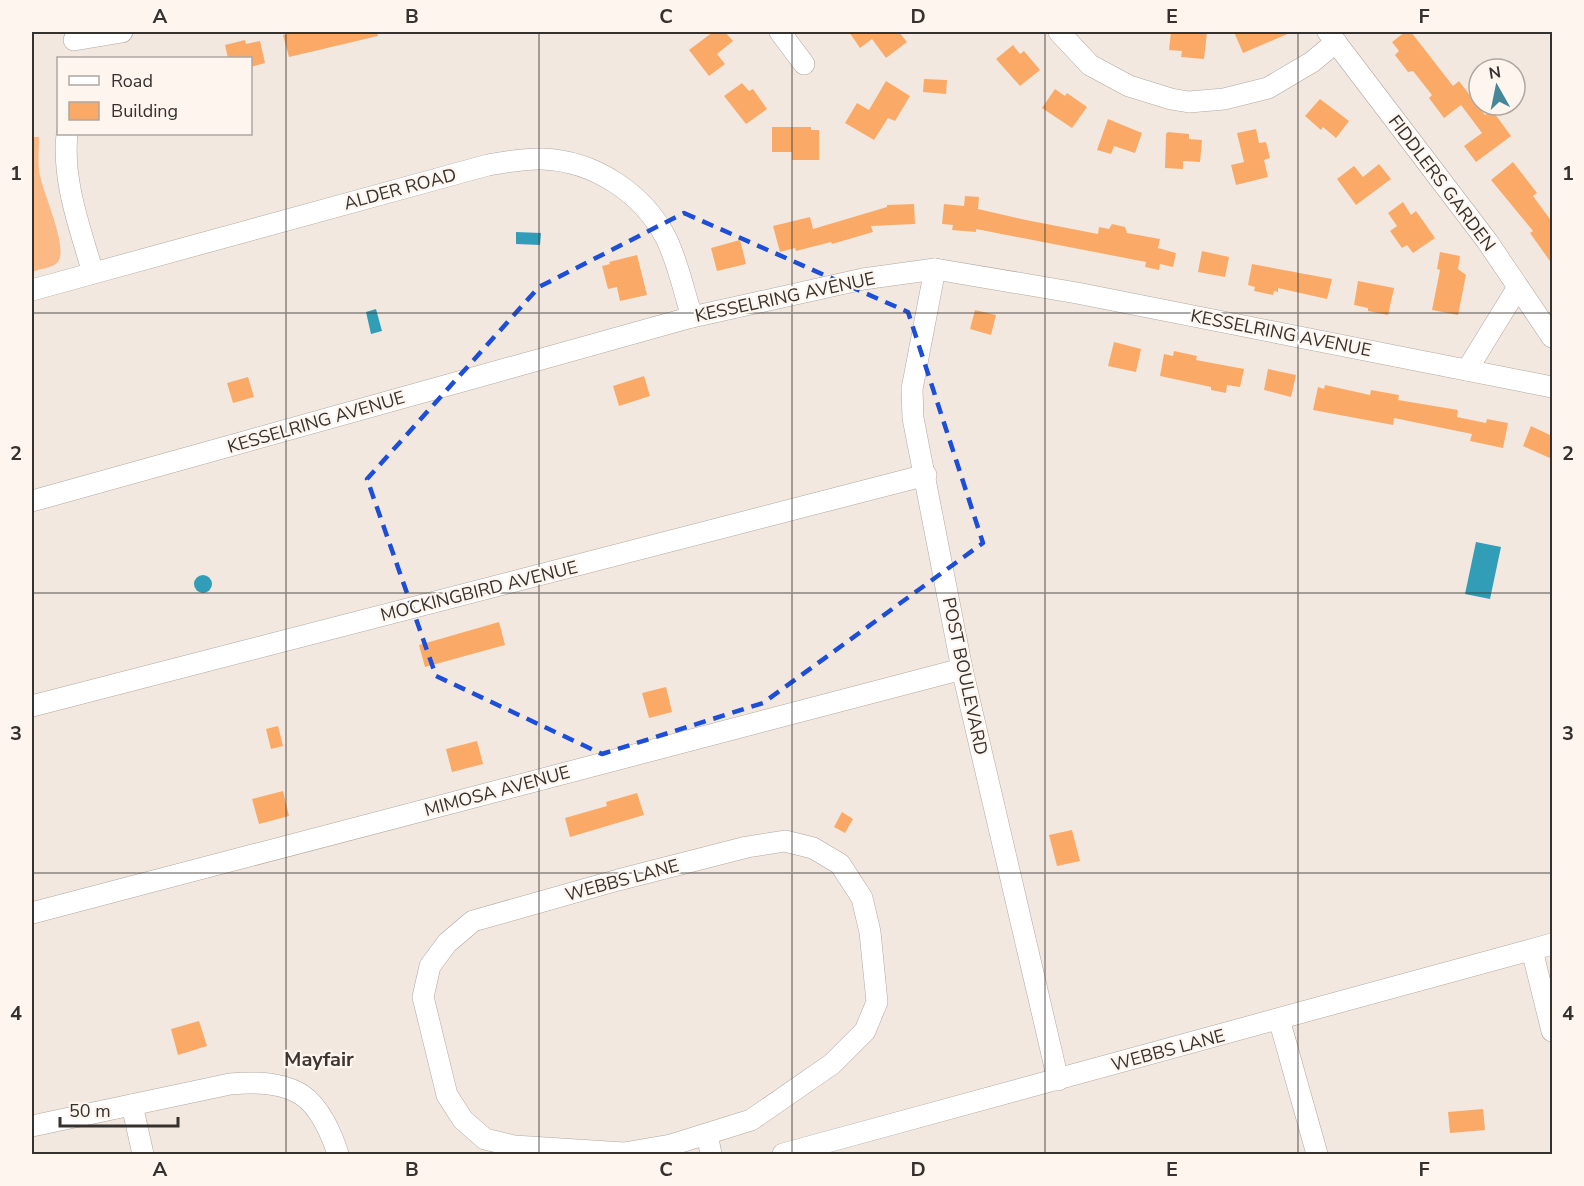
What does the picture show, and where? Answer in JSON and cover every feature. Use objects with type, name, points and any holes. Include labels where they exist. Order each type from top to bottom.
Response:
[{"type":"street","points":[[74,43],[122,32]]},
{"type":"street","points":[[780,32],[804,64]]},
{"type":"street","points":[[1059,32],[1090,65],[1130,86],[1171,99],[1189,102],[1224,99],[1268,88],[1312,62],[1332,37]]},
{"type":"street","name":"FIDDLERS GARDEN","points":[[1332,37],[1487,242],[1552,337]]},
{"type":"street","points":[[67,135],[66,166],[93,273]]},
{"type":"street","name":"ALDER ROAD","points":[[32,290],[488,165],[543,159],[585,167],[624,188],[639,202],[666,238],[692,317]]},
{"type":"street","name":"KESSELRING AVENUE","points":[[32,501],[692,317],[863,279],[935,268],[1077,293],[1552,387]]},
{"type":"street","name":"POST BOULEVARD","points":[[935,268],[912,389],[913,418],[926,475],[962,669],[1058,1080]]},
{"type":"street","points":[[1467,370],[1518,287]]},
{"type":"street","name":"MOCKINGBIRD AVENUE","points":[[32,706],[926,475]]},
{"type":"street","name":"MIMOSA AVENUE","points":[[32,913],[962,669]]},
{"type":"street","name":"WEBBS LANE","points":[[785,842],[813,848],[840,864],[862,898],[870,932],[877,1002],[865,1031],[832,1064],[751,1120],[709,1144],[673,1150],[624,1153],[579,1152],[514,1146],[485,1138],[463,1120],[447,1095],[423,997],[430,966],[447,943],[472,921],[618,880],[747,848],[785,842]]},
{"type":"street","name":"WEBBS LANE","points":[[783,1155],[1552,944]]},
{"type":"street","points":[[1532,950],[1552,1031]]},
{"type":"street","points":[[1280,1019],[1317,1155]]},
{"type":"street","points":[[32,1126],[230,1084],[255,1082],[274,1085],[302,1095],[316,1109],[334,1141],[338,1155]]},
{"type":"street","points":[[132,1105],[143,1155]]},
{"type":"highlighted area","points":[[684,213],[908,312],[983,543],[763,703],[602,754],[436,676],[367,479],[539,287]]},
{"type":"shaded area","points":[[32,137],[39,137],[39,170],[57,231],[60,254],[56,264],[32,272]]},
{"type":"water","points":[[516,232],[541,233],[540,245],[516,244]]},
{"type":"water","points":[[376,309],[382,331],[371,334],[366,312]]},
{"type":"water","points":[[1476,542],[1501,547],[1490,599],[1465,594]]},
{"type":"water","points":[[203,575],[209,578],[212,584],[209,590],[203,593],[197,590],[194,584],[197,578]]},
{"type":"building","points":[[297,32],[377,32],[378,36],[289,57],[283,35]]},
{"type":"building","points":[[713,32],[725,32],[733,41],[717,54],[725,64],[709,76],[689,50]]},
{"type":"building","points":[[849,32],[899,32],[907,42],[886,58],[872,39],[860,48]]},
{"type":"building","points":[[1171,32],[1207,32],[1204,59],[1181,57],[1182,51],[1169,50]]},
{"type":"building","points":[[1234,32],[1292,32],[1243,53]]},
{"type":"building","points":[[1405,32],[1411,32],[1453,86],[1459,81],[1467,91],[1467,113],[1461,105],[1444,118],[1429,98],[1432,95],[1413,71],[1408,72],[1395,55],[1399,51],[1392,42]]},
{"type":"building","points":[[245,40],[246,44],[260,41],[265,63],[252,66],[252,57],[228,57],[225,45]]},
{"type":"building","points":[[1013,45],[1020,54],[1024,51],[1040,70],[1020,86],[996,59]]},
{"type":"building","points":[[924,79],[947,80],[946,94],[923,92]]},
{"type":"building","points":[[886,81],[910,96],[895,121],[888,118],[874,140],[845,123],[857,103],[869,110]]},
{"type":"building","points":[[742,83],[749,91],[753,89],[767,109],[746,124],[724,96]]},
{"type":"building","points":[[1055,89],[1065,96],[1067,93],[1087,107],[1072,128],[1042,108]]},
{"type":"building","points":[[1320,99],[1349,121],[1336,138],[1323,127],[1321,130],[1305,116]]},
{"type":"building","points":[[1470,117],[1497,117],[1511,136],[1476,162],[1464,146],[1482,133]]},
{"type":"building","points":[[1108,119],[1142,133],[1135,153],[1114,146],[1111,154],[1097,150]]},
{"type":"building","points":[[772,127],[811,127],[811,130],[819,130],[819,160],[792,160],[792,152],[772,152]]},
{"type":"building","points":[[1256,129],[1259,143],[1266,142],[1270,158],[1264,160],[1268,177],[1236,185],[1231,165],[1244,162],[1237,133]]},
{"type":"building","points":[[1168,132],[1189,134],[1189,139],[1202,140],[1200,162],[1183,161],[1183,169],[1165,168],[1166,134]]},
{"type":"building","points":[[1513,162],[1537,193],[1533,196],[1552,222],[1552,264],[1530,233],[1533,231],[1491,180]]},
{"type":"building","points":[[1379,164],[1391,179],[1356,205],[1337,179],[1354,166],[1363,177]]},
{"type":"building","points":[[965,196],[979,197],[978,209],[1098,234],[1099,227],[1109,229],[1112,224],[1125,227],[1127,233],[1160,239],[1158,248],[1176,253],[1173,267],[1160,264],[1159,270],[1145,267],[1146,262],[976,229],[976,232],[952,230],[953,225],[942,224],[944,204],[964,206]]},
{"type":"building","points":[[1403,202],[1411,215],[1416,211],[1435,238],[1413,253],[1407,245],[1402,248],[1390,231],[1397,226],[1388,213]]},
{"type":"building","points":[[914,204],[915,224],[871,226],[873,232],[832,244],[831,242],[796,251],[795,248],[780,252],[773,226],[810,217],[813,229],[887,207],[887,205]]},
{"type":"building","points":[[740,240],[746,264],[717,271],[711,248]]},
{"type":"building","points":[[1202,251],[1229,257],[1225,277],[1198,272]]},
{"type":"building","points":[[1440,252],[1460,256],[1458,269],[1466,275],[1458,315],[1432,310],[1440,270],[1437,269]]},
{"type":"building","points":[[637,255],[647,295],[620,301],[617,287],[608,289],[602,266]]},
{"type":"building","points":[[1252,264],[1332,279],[1327,299],[1278,288],[1278,292],[1274,291],[1273,295],[1254,291],[1255,287],[1248,285]]},
{"type":"building","points":[[1358,281],[1394,288],[1388,315],[1368,311],[1368,308],[1354,305]]},
{"type":"building","points":[[975,310],[996,315],[991,335],[970,329]]},
{"type":"building","points":[[1114,342],[1141,349],[1136,372],[1108,366]]},
{"type":"building","points":[[1174,351],[1197,356],[1196,360],[1244,369],[1240,387],[1227,385],[1226,393],[1211,390],[1211,387],[1160,376],[1164,354],[1173,356]]},
{"type":"building","points":[[1268,369],[1296,375],[1291,397],[1264,390]]},
{"type":"building","points":[[644,376],[650,396],[619,406],[613,386]]},
{"type":"building","points":[[248,377],[254,397],[233,403],[227,383]]},
{"type":"building","points":[[1325,385],[1370,395],[1371,390],[1399,395],[1398,400],[1458,410],[1457,417],[1486,423],[1487,419],[1508,423],[1503,448],[1470,441],[1472,434],[1394,418],[1393,425],[1313,410],[1318,387],[1324,389]]},
{"type":"building","points":[[1531,426],[1552,436],[1552,459],[1523,446]]},
{"type":"building","points":[[499,622],[505,645],[425,667],[419,645]]},
{"type":"building","points":[[666,687],[672,712],[649,718],[642,693]]},
{"type":"building","points":[[278,726],[283,746],[271,749],[266,729]]},
{"type":"building","points":[[477,741],[483,764],[452,772],[446,749]]},
{"type":"building","points":[[283,791],[289,816],[259,824],[252,799]]},
{"type":"building","points":[[637,793],[644,815],[570,837],[565,818],[607,806],[606,802]]},
{"type":"building","points":[[842,812],[853,819],[845,833],[834,827]]},
{"type":"building","points":[[1072,830],[1080,861],[1057,866],[1049,835]]},
{"type":"building","points":[[199,1021],[207,1046],[178,1055],[171,1029]]},
{"type":"building","points":[[1483,1109],[1485,1130],[1450,1133],[1448,1112]]},
{"type":"district","name":"Mayfair","points":[[319,1059]]}]
